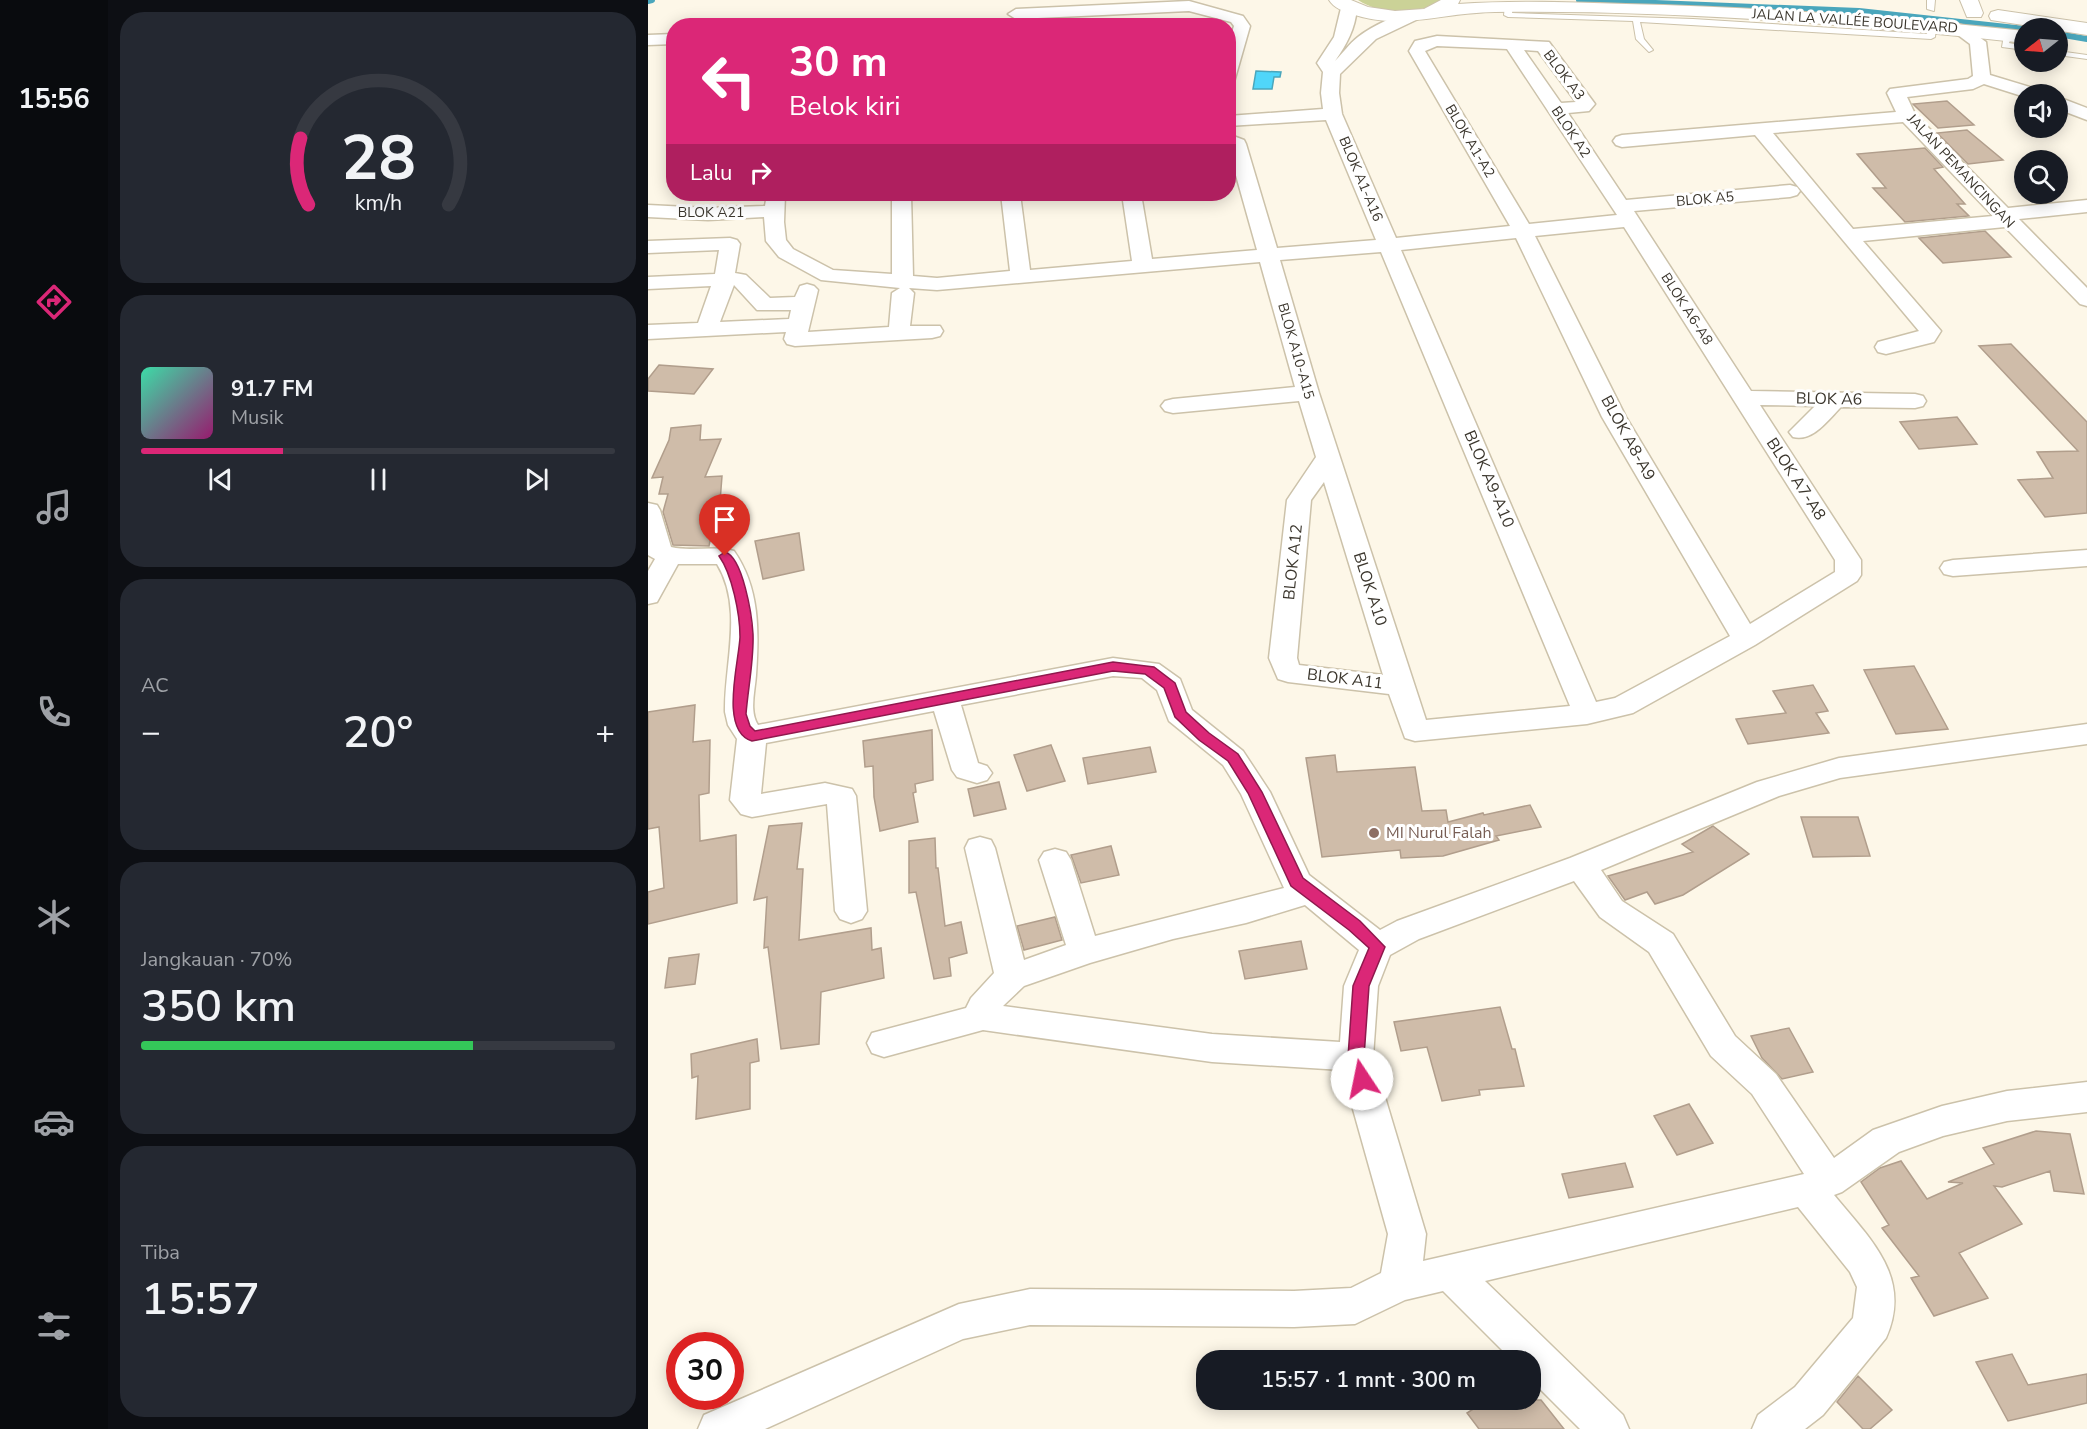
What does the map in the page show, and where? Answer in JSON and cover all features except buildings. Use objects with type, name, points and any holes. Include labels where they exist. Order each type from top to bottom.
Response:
[{"type":"street","points":[[1432,12],[1448,5],[1452,0]]},
{"type":"street","name":"JALAN LA VALLÉE BOULEVARD","points":[[1811,0],[1932,12]]},
{"type":"street","points":[[1340,2],[1347,28],[1348,44],[1366,38],[1412,15]]},
{"type":"street","name":"JALAN LA VALLÉE BOULEVARD","points":[[1340,2],[1378,15],[1412,15],[1509,6],[1698,5],[1965,11],[2087,29]]},
{"type":"street","points":[[1016,13],[1098,12],[1189,6],[1233,18]]},
{"type":"street","points":[[1146,18],[1149,8]]},
{"type":"street","points":[[1965,11],[1978,42],[1982,78],[2014,88]]},
{"type":"street","name":"JALAN LA VALLÉE BOULEVARD","points":[[1965,11],[2014,35]]},
{"type":"street","points":[[1236,19],[1242,26],[1236,48]]},
{"type":"street","points":[[648,40],[666,39]]},
{"type":"street","name":"BLOK A1-A2","points":[[1512,44],[1437,41],[1421,45],[1417,51],[1524,231]]},
{"type":"street","name":"BLOK A1-A16","points":[[1348,44],[1326,63],[1332,72],[1330,93],[1333,114],[1388,245]]},
{"type":"street","name":"BLOK A2","points":[[1512,44],[1625,213]]},
{"type":"street","name":"BLOK A3","points":[[1512,44],[1543,46],[1586,104],[1583,107],[1556,109]]},
{"type":"street","points":[[2068,44],[2087,47]]},
{"type":"street","name":"JALAN PEMANCINGAN","points":[[1982,78],[1972,84],[1896,93],[1907,116],[2004,218],[2087,300]]},
{"type":"street","points":[[2068,106],[2087,115]]},
{"type":"street","points":[[1236,120],[1333,114]]},
{"type":"street","points":[[1622,141],[1907,116]]},
{"type":"street","points":[[1760,129],[1930,331],[1926,337],[1886,347]]},
{"type":"street","name":"BLOK A10-A15","points":[[1236,151],[1270,255],[1327,453]]},
{"type":"street","name":"BLOK A5","points":[[775,202],[776,241],[786,253],[828,276],[903,287],[1524,231],[1625,213],[1790,191]]},
{"type":"street","points":[[899,332],[903,287],[901,201]]},
{"type":"street","points":[[1011,201],[1021,277]]},
{"type":"street","points":[[1132,201],[1143,266]]},
{"type":"street","name":"BLOK A21","points":[[648,211],[708,214],[775,202]]},
{"type":"street","points":[[1848,236],[2087,206]]},
{"type":"street","name":"BLOK A6-A8","points":[[1625,213],[1744,398]]},
{"type":"street","name":"BLOK A8-A9","points":[[1524,231],[1614,417],[1745,639]]},
{"type":"street","points":[[648,247],[730,244],[724,279],[707,329]]},
{"type":"street","name":"BLOK A9-A10","points":[[1388,245],[1587,714]]},
{"type":"street","points":[[648,283],[739,279],[765,305],[805,297],[795,339],[932,331]]},
{"type":"street","points":[[648,332],[797,325]]},
{"type":"street","points":[[1173,406],[1308,393]]},
{"type":"street","name":"BLOK A6","points":[[1744,398],[1915,400]]},
{"type":"street","name":"BLOK A7-A8","points":[[1744,398],[1848,560],[1848,575],[1745,639]]},
{"type":"street","points":[[1801,432],[1837,398]]},
{"type":"street","name":"BLOK A10","points":[[1327,453],[1415,731],[1587,714]]},
{"type":"street","name":"BLOK A12","points":[[1288,673],[1283,658],[1299,500],[1327,453]]},
{"type":"street","points":[[648,510],[659,552],[669,556],[688,558],[725,556],[731,562],[737,580],[746,634],[739,714],[743,728],[752,736]]},
{"type":"street","points":[[648,596],[669,556]]},
{"type":"street","points":[[1953,568],[2087,558]]},
{"type":"street","points":[[1587,714],[1623,706],[1745,639]]},
{"type":"street","points":[[752,736],[1113,666],[1149,670],[1170,686],[1179,714],[1233,758],[1255,792],[1297,882],[1377,947]]},
{"type":"street","name":"BLOK A11","points":[[1288,673],[1401,686]]},
{"type":"street","points":[[945,700],[963,763],[967,770],[977,773]]},
{"type":"street","points":[[1398,1284],[1407,1234],[1356,1057],[1361,986],[1377,947],[1408,930],[1581,866],[1768,789],[1839,768],[2087,734]]},
{"type":"street","points":[[752,736],[745,800],[752,806],[825,794],[842,796],[851,911]]},
{"type":"street","points":[[980,848],[1012,977]]},
{"type":"street","points":[[1055,860],[1084,952]]},
{"type":"street","points":[[1581,866],[1611,909],[1661,943],[1700,1003],[1723,1046],[1764,1084],[1817,1185],[1865,1261],[1876,1287],[1872,1325],[1809,1401],[1773,1429]]},
{"type":"street","points":[[983,1017],[983,1007],[1012,977],[1084,952],[1173,927],[1246,911],[1309,892]]},
{"type":"street","points":[[884,1043],[983,1017],[1212,1048],[1356,1057]]},
{"type":"street","points":[[719,1429],[959,1322],[994,1313],[1030,1307],[1294,1309],[1355,1306],[1398,1284],[1817,1185],[1886,1142],[1942,1121],[2007,1106],[2087,1096]]},
{"type":"street","points":[[1450,1272],[1608,1429]]},
{"type":"lane","points":[[1509,6],[1508,15],[1825,28],[1931,37],[1932,12]]},
{"type":"lane","points":[[1636,19],[1640,39],[1649,50]]},
{"type":"lane","points":[[2014,38],[2005,45],[2014,46]]},
{"type":"lane","points":[[2068,54],[2087,57]]},
{"type":"green space","points":[[1358,0],[1445,0],[1424,8],[1389,11]]},
{"type":"water","points":[[1256,71],[1281,72],[1280,77],[1274,77],[1272,89],[1253,89]]},
{"type":"waterway","points":[[648,1],[652,0]]},
{"type":"waterway","points":[[1579,0],[1859,11],[2014,28]]},
{"type":"waterway","points":[[2068,36],[2087,39]]},
{"type":"place","name":"MI Nurul Falah","points":[[1374,833]]},
{"type":"route","points":[[725,556],[731,562],[737,580],[746,634],[739,714],[743,728],[752,736],[1113,666],[1149,670],[1170,686],[1179,714],[1233,758],[1255,792],[1297,882],[1377,947],[1361,986],[1356,1057],[1362,1079]]}]
